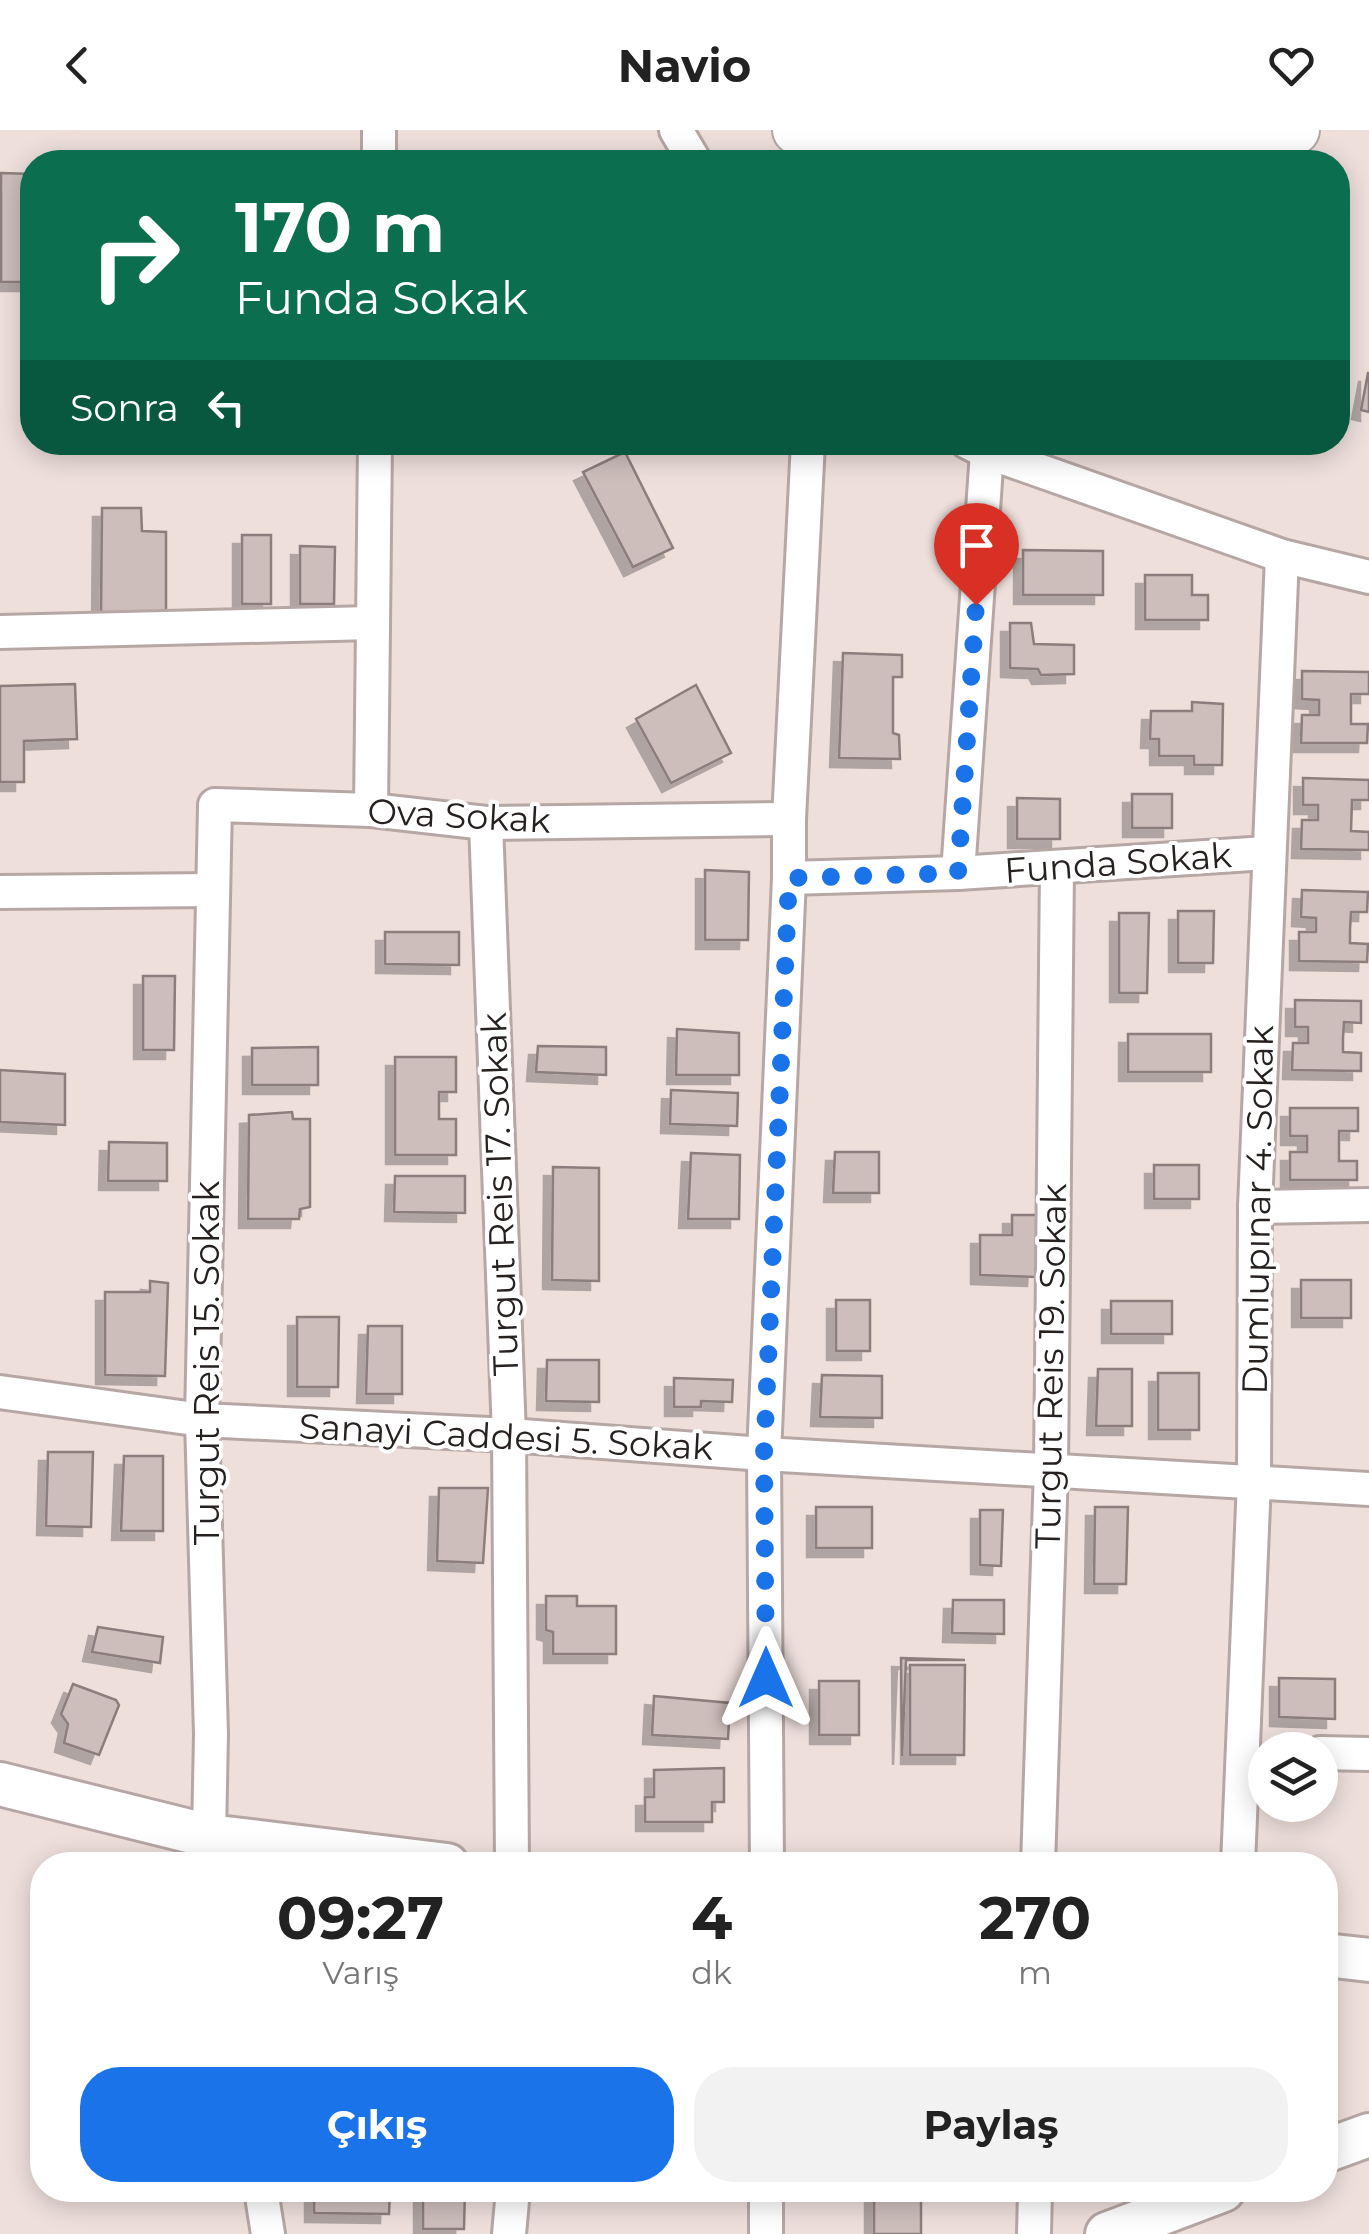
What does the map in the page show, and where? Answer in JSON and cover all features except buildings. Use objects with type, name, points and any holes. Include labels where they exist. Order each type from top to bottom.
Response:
[{"type":"main road","points":[[796,130],[1277,139],[1294,130]]},
{"type":"street","points":[[371,810],[375,455]]},
{"type":"street","points":[[768,1852],[764,1454],[789,878],[788,819],[807,455]]},
{"type":"street","points":[[958,873],[977,455]]},
{"type":"street","points":[[997,455],[1282,556],[1369,577]]},
{"type":"street","name":"Dumlupınar 4. Sokak","points":[[1253,1732],[1255,1207],[1282,556]]},
{"type":"street","points":[[0,632],[373,623]]},
{"type":"street","name":"Ova Sokak","points":[[214,890],[216,804],[371,810],[486,822],[788,819]]},
{"type":"street","name":"Turgut Reis 17. Sokak","points":[[486,822],[509,1435],[512,1852]]},
{"type":"street","name":"Funda Sokak","points":[[789,878],[1057,868],[1267,853]]},
{"type":"street","name":"Turgut Reis 19. Sokak","points":[[1038,1852],[1050,1470],[1057,868]]},
{"type":"street","points":[[0,892],[214,890]]},
{"type":"street","name":"Turgut Reis 15. Sokak","points":[[211,1851],[202,1420],[214,890]]},
{"type":"street","points":[[1255,1207],[1369,1205]]},
{"type":"street","name":"Sanayi Caddesi 5. Sokak","points":[[0,1392],[202,1420],[509,1435],[1369,1489]]},
{"type":"street","points":[[1338,1753],[1369,1754]]},
{"type":"street","points":[[0,1784],[211,1851]]},
{"type":"street","name":"Dumlupınar 4. Sokak","points":[[1240,1852],[1248,1788]]},
{"type":"street","points":[[1338,1956],[1369,1960]]},
{"type":"street","points":[[1338,2146],[1369,2134]]},
{"type":"street","points":[[264,2202],[268,2234]]},
{"type":"street","points":[[509,2234],[512,2202]]},
{"type":"street","points":[[766,2202],[766,2234]]},
{"type":"street","points":[[1034,2234],[1035,2202]]},
{"type":"street","points":[[1106,2234],[1191,2202]]},
{"type":"route","points":[[766,1678],[764,1454],[789,878],[958,873],[976,605]]}]
